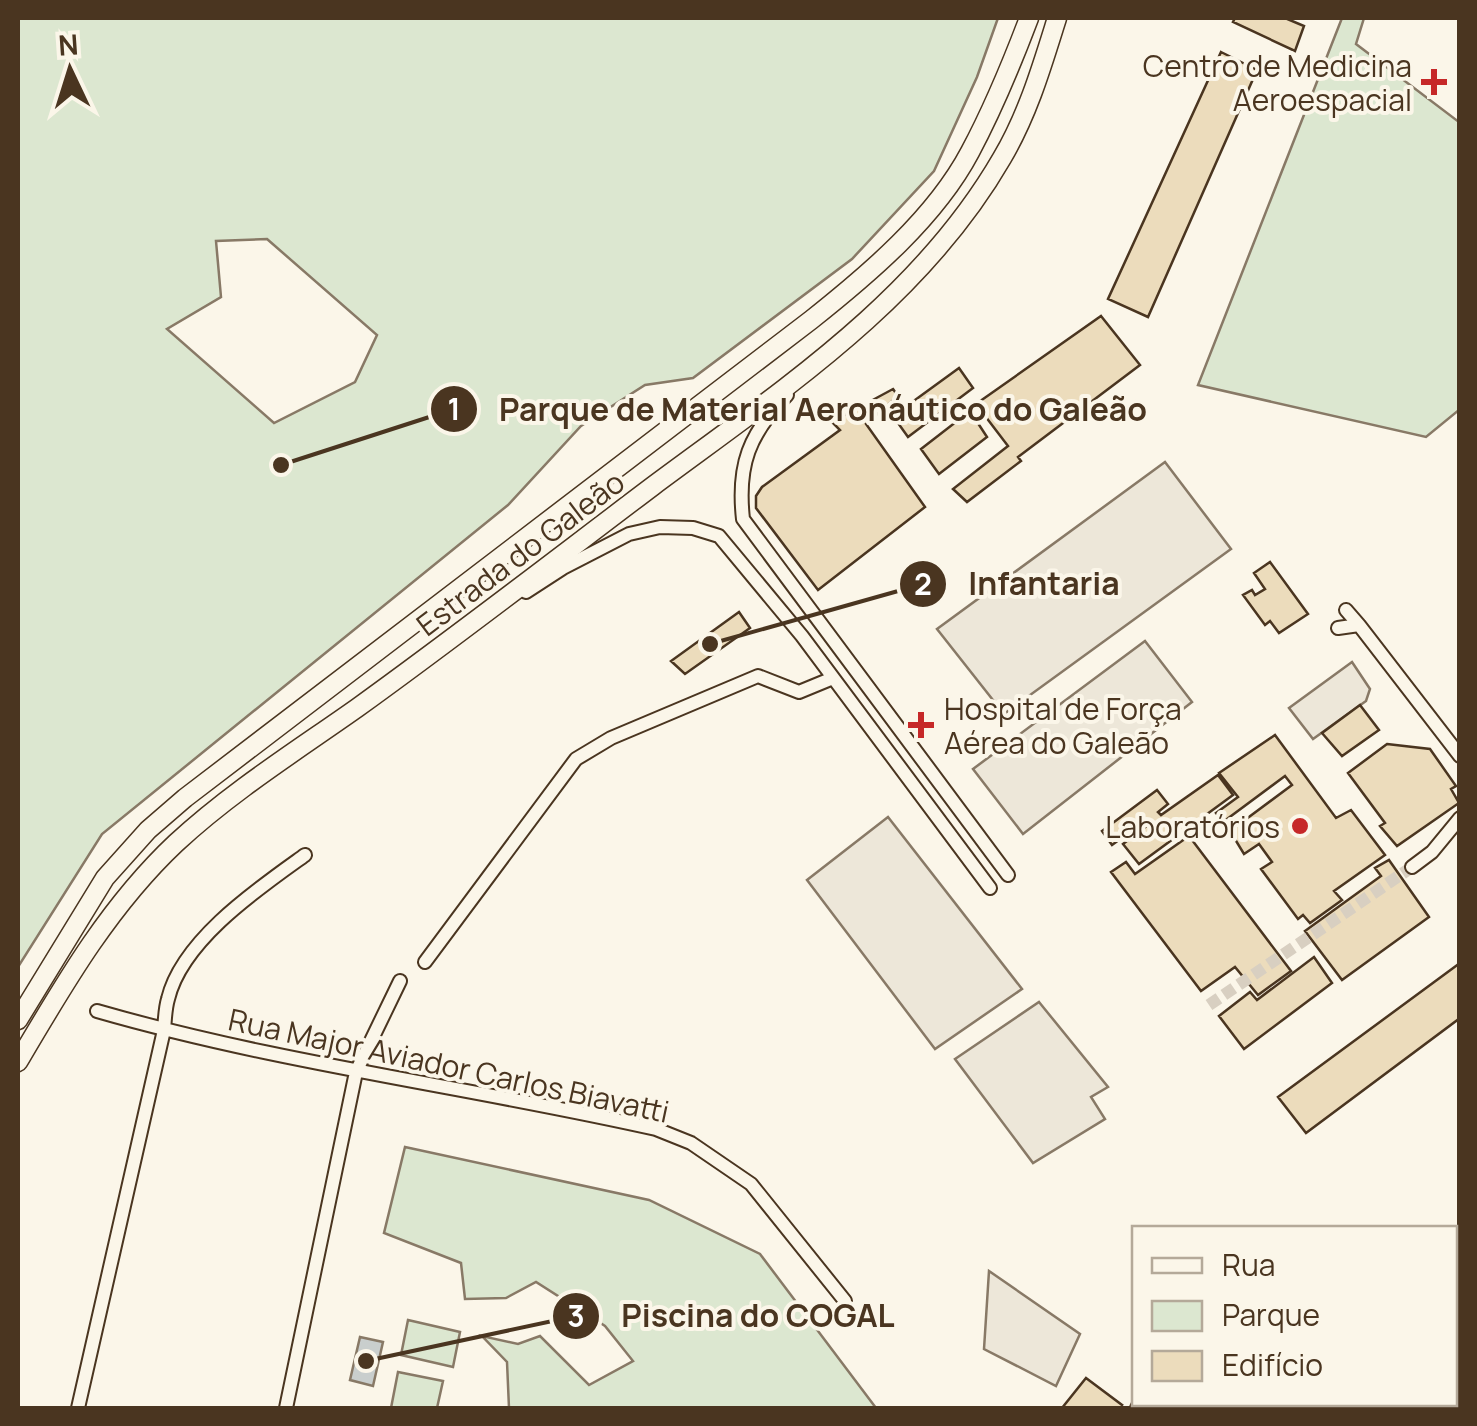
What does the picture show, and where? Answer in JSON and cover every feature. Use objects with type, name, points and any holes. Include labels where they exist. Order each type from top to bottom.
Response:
[{"type":"main road","name":"Estrada do Galeão","points":[[18,1020],[105,878],[148,830],[811,320],[882,258],[939,198],[969,155],[1029,18]]},
{"type":"main road","name":"Estrada do Galeão","points":[[18,1062],[90,942],[118,905],[175,844],[214,810],[432,654],[865,324],[932,256],[1003,157],[1026,109],[1056,18]]},
{"type":"street","points":[[823,358],[761,421],[755,433],[742,472],[743,520],[1008,875]]},
{"type":"street","points":[[432,654],[563,568],[629,534],[660,528],[693,528],[719,536],[833,678],[990,888]]},
{"type":"street","points":[[1346,610],[1460,756]]},
{"type":"street","points":[[1338,628],[1358,625]]},
{"type":"street","points":[[425,962],[576,760],[611,738],[758,676],[799,692],[833,678]]},
{"type":"street","points":[[1412,867],[1432,852],[1460,818]]},
{"type":"street","points":[[78,1408],[164,1030],[168,996],[186,959],[234,910],[305,854]]},
{"type":"street","points":[[286,1408],[356,1072],[400,981]]},
{"type":"street","name":"Rua Major Aviador Carlos Biavatti","points":[[97,1011],[164,1030],[356,1072],[656,1129],[690,1143],[750,1184],[845,1301]]},
{"type":"green space","points":[[18,18],[998,18],[977,77],[934,171],[852,259],[693,378],[645,385],[581,426],[508,505],[102,834],[18,967]],"holes":[[[267,239],[377,335],[355,382],[274,423],[167,329],[221,297],[216,241]]]},
{"type":"green space","points":[[1342,18],[1364,18],[1356,44],[1459,122],[1459,410],[1426,437],[1198,385]]},
{"type":"green space","points":[[405,1147],[649,1200],[760,1254],[876,1408],[509,1408],[507,1362],[482,1336],[518,1344],[540,1336],[589,1385],[633,1361],[605,1326],[536,1282],[506,1298],[465,1299],[461,1263],[384,1233]]},
{"type":"green space","points":[[408,1320],[460,1332],[453,1367],[401,1355]]},
{"type":"green space","points":[[398,1372],[443,1381],[437,1408],[391,1408]]},
{"type":"shaded area","points":[[1165,462],[1231,549],[1004,714],[937,629]]},
{"type":"shaded area","points":[[1145,641],[1192,702],[1023,834],[973,769]]},
{"type":"shaded area","points":[[1352,662],[1370,689],[1366,701],[1313,739],[1289,708]]},
{"type":"shaded area","points":[[888,817],[1022,989],[935,1049],[807,880]]},
{"type":"shaded area","points":[[1039,1002],[1108,1087],[1091,1097],[1105,1119],[1033,1163],[955,1059]]},
{"type":"shaded area","points":[[989,1271],[1080,1334],[1056,1386],[984,1349]]},
{"type":"shaded area","points":[[360,1337],[383,1342],[373,1386],[350,1380]]},
{"type":"building","points":[[1235,18],[1285,18],[1304,26],[1295,51],[1233,22]]},
{"type":"building","points":[[1221,52],[1257,70],[1148,317],[1108,299]]},
{"type":"building","points":[[1101,316],[1140,365],[1018,457],[1021,461],[967,502],[953,489],[1008,446],[976,404]]},
{"type":"building","points":[[959,368],[973,388],[908,437],[893,416]]},
{"type":"building","points":[[893,389],[898,396],[866,424],[925,507],[818,590],[756,508],[756,496],[762,487],[840,430],[832,422]]},
{"type":"building","points":[[970,411],[987,437],[939,474],[921,449]]},
{"type":"building","points":[[1270,562],[1308,614],[1279,633],[1270,621],[1265,625],[1243,595],[1252,590],[1255,595],[1265,589],[1254,573]]},
{"type":"building","points":[[739,612],[750,628],[685,674],[671,661]]},
{"type":"building","points":[[1360,705],[1379,730],[1342,756],[1322,733]]},
{"type":"building","name":"Laboratórios","points":[[1275,735],[1336,818],[1351,810],[1385,855],[1334,891],[1342,900],[1310,923],[1303,915],[1298,919],[1261,869],[1272,862],[1259,844],[1244,854],[1230,831],[1292,785],[1285,776],[1223,822],[1216,813],[1238,797],[1219,773]]},
{"type":"building","points":[[1387,744],[1430,749],[1456,786],[1451,789],[1459,803],[1397,846],[1348,773]]},
{"type":"building","points":[[1218,775],[1233,795],[1139,864],[1123,844],[1148,825],[1145,821],[1112,845],[1102,831],[1157,790],[1168,804],[1158,812],[1161,815]]},
{"type":"building","points":[[1189,836],[1291,971],[1258,995],[1235,967],[1201,991],[1111,872],[1126,862],[1135,874]]},
{"type":"building","points":[[1389,860],[1429,917],[1342,980],[1305,931],[1381,876],[1375,868]]},
{"type":"building","points":[[1314,957],[1332,983],[1244,1049],[1219,1016],[1250,992],[1257,1000]]},
{"type":"building","points":[[1460,963],[1460,1018],[1306,1133],[1278,1097]]},
{"type":"building","points":[[1086,1378],[1122,1405],[1062,1408]]},
{"type":"tunnel","points":[[1209,1005],[1412,867]]},
{"type":"place","name":"Centro de Medicina Aeroespacial","points":[[1434,82]]},
{"type":"place","name":"Parque de Material Aeronáutico do Galeão","points":[[281,465]]},
{"type":"place","name":"Infantaria","points":[[710,644]]},
{"type":"place","name":"Hospital de Força Aérea do Galeão","points":[[921,725]]},
{"type":"place","name":"Laboratórios","points":[[1300,826]]},
{"type":"place","name":"Piscina do COGAL","points":[[366,1361]]}]
